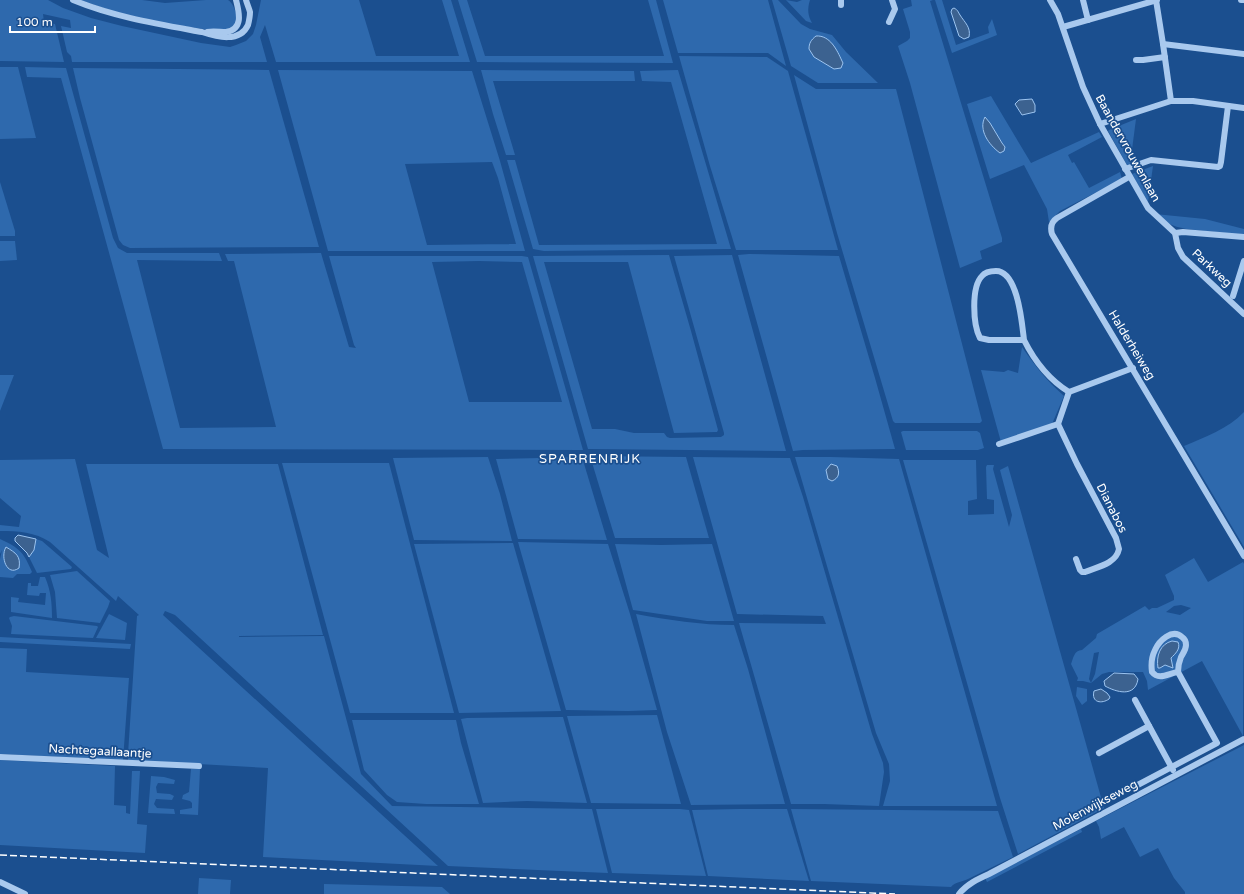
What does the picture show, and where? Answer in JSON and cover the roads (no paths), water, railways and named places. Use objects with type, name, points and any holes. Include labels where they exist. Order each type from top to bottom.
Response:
[{"type":"street","points":[[73,0],[91,8],[126,17],[228,37],[238,36],[246,30],[250,13],[246,0]]},
{"type":"street","points":[[202,32],[224,32],[230,31],[235,27],[239,21],[240,14],[236,0]]},
{"type":"street","points":[[889,22],[895,9],[892,0]]},
{"type":"street","name":"Baandervrouwenlaan","points":[[1050,0],[1058,14],[1084,87],[1100,124],[1148,208],[1175,233]]},
{"type":"street","points":[[1083,0],[1088,20]]},
{"type":"street","points":[[1063,27],[1156,0],[1171,101]]},
{"type":"street","points":[[1163,44],[1244,54]]},
{"type":"street","points":[[1136,60],[1165,57]]},
{"type":"street","points":[[1100,124],[1171,101],[1193,101],[1244,108]]},
{"type":"street","points":[[1125,169],[1151,160],[1220,166],[1228,106]]},
{"type":"street","name":"Halderheiweg","points":[[1129,177],[1052,221],[1051,230],[1244,556]]},
{"type":"street","points":[[1175,233],[1183,232],[1244,237]]},
{"type":"street","name":"Parkweg","points":[[1175,233],[1178,248],[1183,257],[1244,314]]},
{"type":"street","points":[[1233,296],[1244,262]]},
{"type":"street","points":[[1024,340],[989,340],[980,338],[977,333],[974,298],[977,283],[982,276],[990,271],[999,271],[1005,274],[1010,281],[1020,307],[1024,340],[1034,359],[1063,389],[1069,392],[1133,368]]},
{"type":"street","points":[[999,444],[1058,424],[1069,392]]},
{"type":"street","name":"Dianabos","points":[[1058,424],[1077,464],[1116,538],[1119,549],[1116,558],[1085,572],[1080,570],[1076,559]]},
{"type":"street","points":[[1172,634],[1179,634],[1186,643],[1186,649],[1178,665],[1178,672],[1162,677],[1152,672],[1151,667],[1153,656],[1159,643],[1172,634]]},
{"type":"street","name":"Molenwijkseweg","points":[[1132,788],[1216,743],[1178,672]]},
{"type":"street","points":[[1135,700],[1175,776]]},
{"type":"street","points":[[1099,753],[1150,726]]},
{"type":"street","name":"Molenwijkseweg","points":[[959,894],[970,884],[1244,739]]},
{"type":"street","name":"Nachtegaallaantje","points":[[0,757],[199,766]]},
{"type":"street","points":[[0,882],[25,894]]},
{"type":"railway","points":[[0,855],[895,894]]},
{"type":"district","name":"SPARRENRIJK","points":[[590,458]]}]
